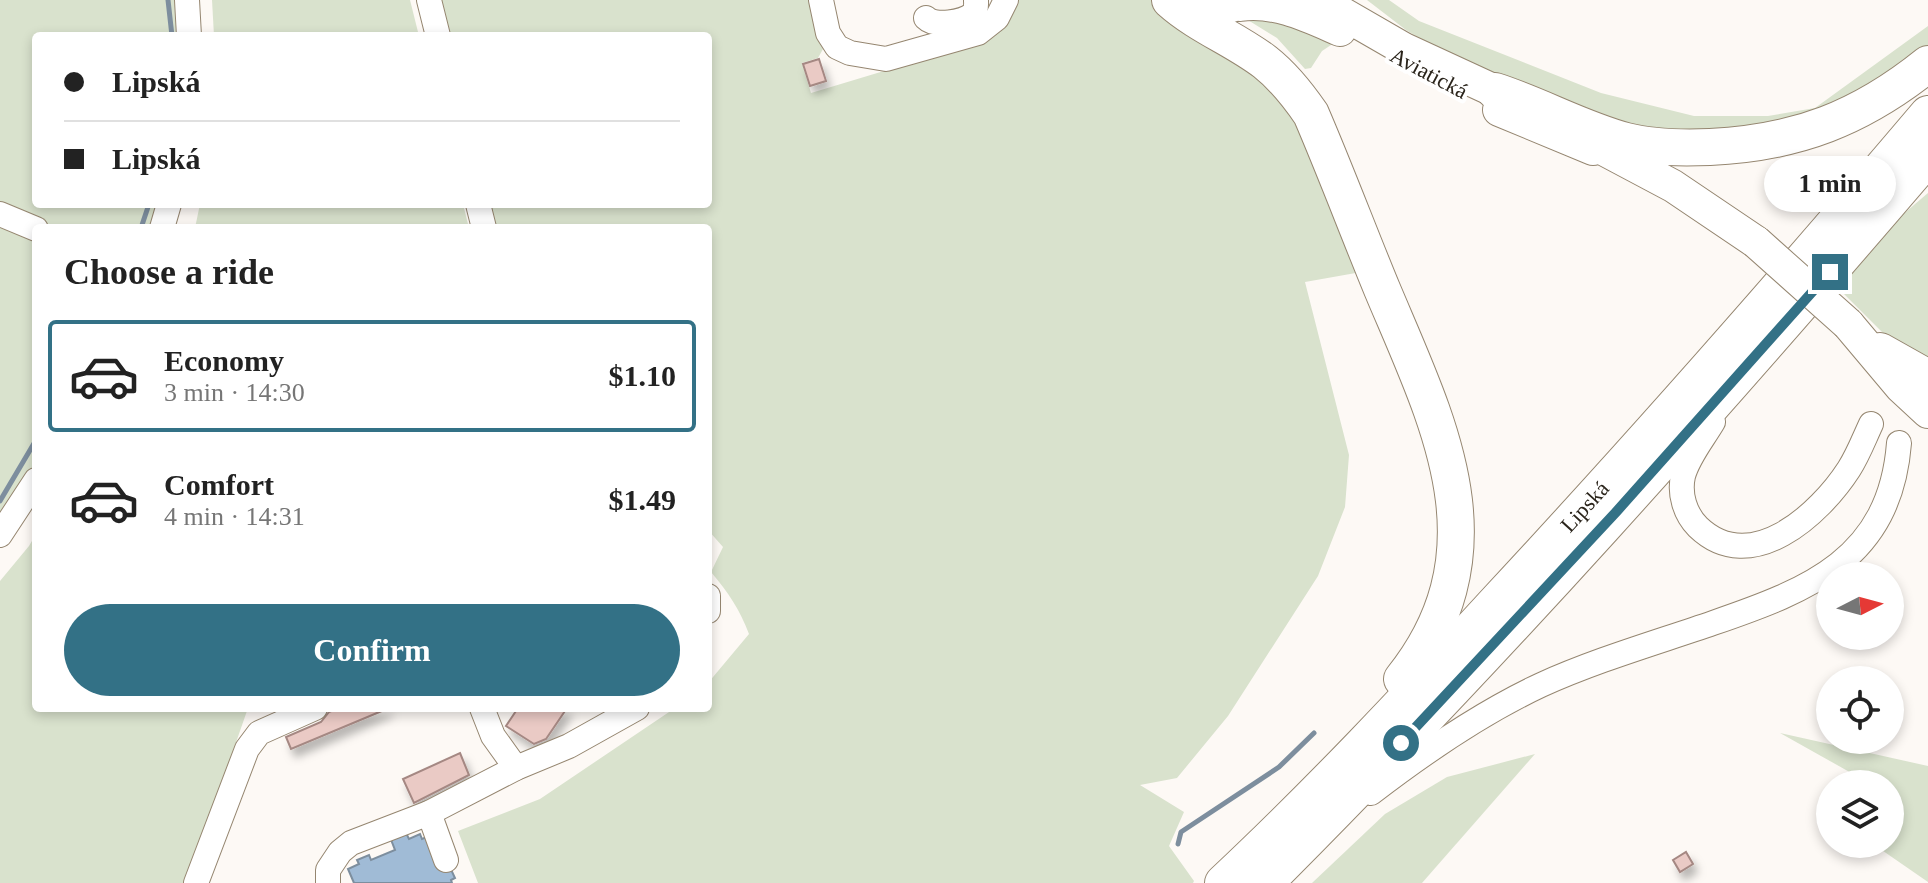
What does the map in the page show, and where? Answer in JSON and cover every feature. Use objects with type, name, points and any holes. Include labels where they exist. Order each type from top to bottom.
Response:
[{"type":"highway","points":[[1192,1],[1200,23],[1264,62],[1299,97],[1319,134],[1445,446],[1454,495],[1452,568],[1439,613],[1421,653],[1395,689],[1301,790],[1289,840]]},
{"type":"highway","points":[[1495,91],[1623,140],[1664,147],[1718,147],[1790,137],[1835,123],[1874,103],[1928,64]]},
{"type":"highway","name":"Lipská","points":[[1265,883],[1289,840],[1452,650],[1615,473],[1928,114]]},
{"type":"highway","name":"Lipská","points":[[1223,883],[1289,840],[1505,633],[1747,366],[1928,157]]},
{"type":"highway","points":[[1830,272],[1928,186]]},
{"type":"highway","points":[[1880,351],[1928,378]]},
{"type":"main road","points":[[1319,0],[1404,49],[1495,91],[1529,114],[1563,128],[1673,186],[1756,242],[1880,351],[1928,398]]},
{"type":"main road","name":"Aviatická","points":[[1354,0],[1435,61]]},
{"type":"main road","name":"Aviatická","points":[[1192,1],[1226,8],[1243,2],[1284,6],[1388,51],[1502,111],[1615,157]]},
{"type":"main road","points":[[1848,324],[1901,387],[1928,412]]},
{"type":"street","points":[[187,0],[189,32]]},
{"type":"street","points":[[429,0],[437,32]]},
{"type":"street","points":[[821,0],[831,41],[844,51],[886,59],[938,17],[971,15],[976,9],[976,0]]},
{"type":"street","points":[[938,17],[985,30],[997,18],[1006,0]]},
{"type":"street","points":[[0,214],[32,227]]},
{"type":"street","points":[[1747,366],[1684,473],[1682,492],[1689,517],[1715,539],[1740,546],[1758,545],[1797,526],[1840,482],[1871,424]]},
{"type":"street","points":[[1289,840],[1518,697],[1592,664],[1772,602],[1824,577],[1850,557],[1879,517],[1895,477],[1899,443]]},
{"type":"street","points":[[0,535],[32,486]]},
{"type":"street","points":[[196,883],[247,749],[259,733],[306,712]]},
{"type":"street","points":[[484,712],[493,736],[516,768]]},
{"type":"street","points":[[328,883],[328,870],[340,852],[351,843],[429,813],[516,768],[569,746],[630,712]]},
{"type":"street","points":[[429,813],[446,860]]},
{"type":"green space","points":[[0,0],[177,0],[179,32],[32,32],[32,208],[158,208],[152,224],[32,224],[32,467],[0,517]]},
{"type":"green space","points":[[212,0],[410,0],[418,32],[214,32]]},
{"type":"green space","points":[[439,0],[808,0],[823,49],[818,58],[802,63],[811,93],[980,42],[1014,0],[1159,0],[1280,87],[1367,271],[1305,282],[1349,455],[1345,507],[1318,576],[1228,716],[1177,778],[1140,785],[1184,812],[1169,846],[1193,883],[478,883],[458,831],[540,799],[669,712],[712,712],[712,678],[749,634],[733,602],[712,573],[723,547],[712,535],[712,224],[493,224],[489,208],[712,208],[712,32],[447,32]]},
{"type":"green space","points":[[1367,0],[1389,0],[1419,21],[1601,93],[1694,116],[1768,116],[1815,108],[1928,26],[1928,54],[1818,118],[1674,135],[1587,113],[1434,47]]},
{"type":"green space","points":[[1244,11],[1343,37],[1322,51],[1311,68],[1305,69],[1277,38],[1243,17]]},
{"type":"green space","points":[[1928,193],[1928,367],[1886,336],[1836,286],[1901,216]]},
{"type":"green space","points":[[199,208],[464,208],[468,224],[196,224]]},
{"type":"green space","points":[[32,541],[32,712],[247,712],[187,883],[0,883],[0,581]]},
{"type":"green space","points":[[1780,733],[1816,741],[1816,753]]},
{"type":"green space","points":[[1535,754],[1422,883],[1312,883],[1385,814],[1447,777]]},
{"type":"green space","points":[[1817,754],[1874,754],[1928,766],[1928,882],[1893,858],[1904,858],[1904,770],[1846,770]]},
{"type":"water","points":[[405,831],[409,839],[420,834],[422,839],[427,837],[448,863],[455,878],[451,880],[452,883],[354,883],[348,869],[359,864],[357,860],[369,855],[371,860],[395,850],[390,837]]},
{"type":"building","points":[[819,59],[826,81],[810,86],[803,64]]},
{"type":"building","points":[[329,712],[379,712],[291,749],[286,737],[321,722]]},
{"type":"building","points":[[515,712],[564,712],[546,739],[534,744],[506,726]]},
{"type":"building","points":[[460,753],[469,775],[414,803],[403,779]]},
{"type":"building","points":[[1686,852],[1693,864],[1680,872],[1673,860]]},
{"type":"waterway","points":[[168,0],[172,32]]},
{"type":"waterway","points":[[142,224],[148,208]]},
{"type":"waterway","points":[[0,501],[32,447]]},
{"type":"waterway","points":[[1178,844],[1181,832],[1279,767],[1314,733]]},
{"type":"route","points":[[1401,743],[1519,619],[1830,272]]}]
